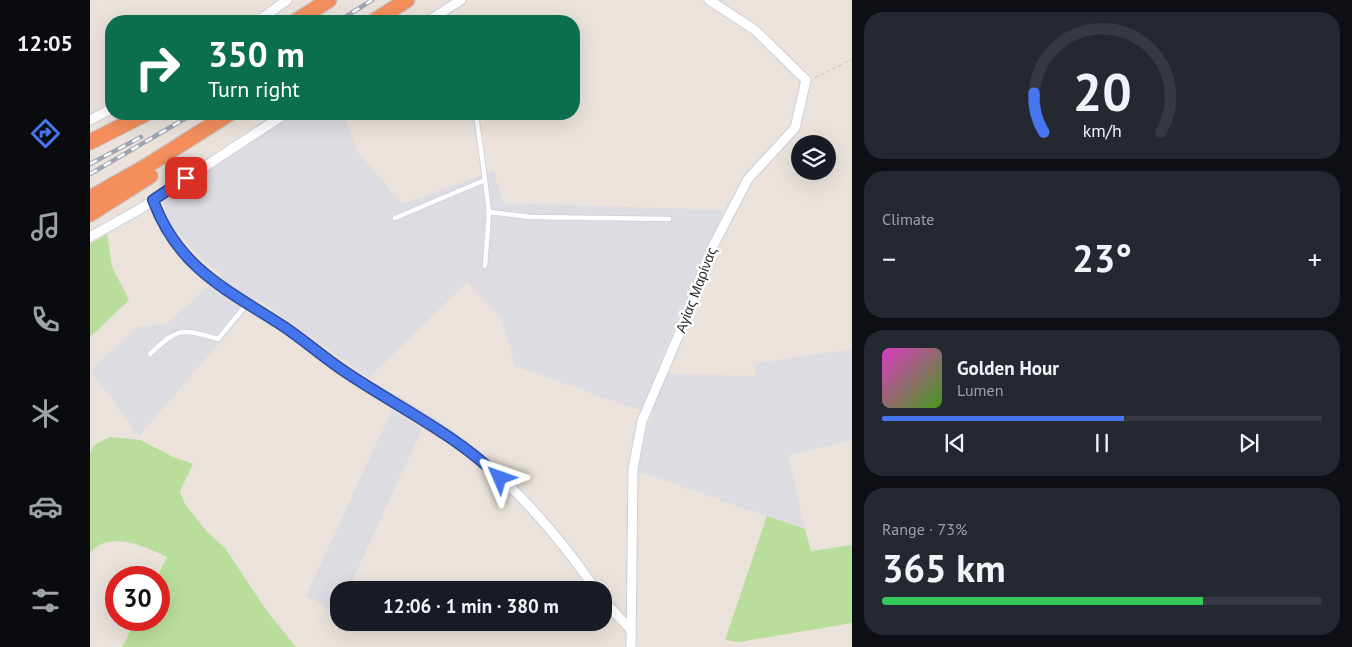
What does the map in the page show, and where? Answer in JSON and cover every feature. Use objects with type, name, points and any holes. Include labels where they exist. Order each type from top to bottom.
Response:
[{"type":"highway","points":[[305,15],[329,0]]},
{"type":"highway","points":[[383,15],[407,0]]},
{"type":"highway","points":[[90,142],[133,120]]},
{"type":"highway","points":[[90,198],[145,168],[219,120]]},
{"type":"highway","points":[[90,214],[192,148],[213,124]]},
{"type":"street","points":[[266,15],[287,0]]},
{"type":"street","points":[[438,15],[461,0]]},
{"type":"street","points":[[709,0],[756,30],[806,80]]},
{"type":"street","name":"Αγίας Μαρίνας","points":[[631,647],[634,525],[633,469],[642,421],[683,324],[712,248],[748,179],[795,128],[806,80]]},
{"type":"street","points":[[90,120],[105,112]]},
{"type":"street","points":[[90,237],[153,200],[276,120]]},
{"type":"street","points":[[153,200],[161,223],[175,246],[194,266],[247,304],[285,327],[346,372],[447,434],[482,461],[534,513],[589,581]]},
{"type":"street","points":[[612,610],[630,629]]},
{"type":"lane","points":[[477,120],[489,212],[485,266]]},
{"type":"lane","points":[[395,218],[485,180]]},
{"type":"lane","points":[[489,212],[530,216],[669,219]]},
{"type":"lane","points":[[150,354],[171,334],[182,332],[218,339],[247,304]]},
{"type":"path","points":[[806,80],[824,74],[852,59]]},
{"type":"shaded area","points":[[278,120],[345,120],[357,151],[402,204],[494,171],[503,203],[724,210],[658,367],[671,374],[755,376],[756,363],[852,349],[852,440],[788,455],[805,529],[636,471],[641,443],[653,415],[515,366],[502,319],[467,282],[369,378],[257,299],[139,436],[91,371],[137,327],[166,324],[222,275],[199,256],[177,232],[166,215],[162,197]]},
{"type":"shaded area","points":[[392,410],[422,429],[352,581],[330,581],[330,610],[306,596]]},
{"type":"green space","points":[[107,234],[112,267],[129,300],[90,337],[90,244]]},
{"type":"green space","points":[[110,437],[140,440],[173,457],[193,464],[180,491],[185,504],[207,532],[225,548],[266,610],[296,647],[122,647],[130,631],[170,631],[170,566],[162,566],[167,557],[127,542],[107,542],[98,546],[90,553],[90,454],[94,445]]},
{"type":"green space","points":[[767,516],[805,529],[811,551],[852,545],[852,623],[739,642],[725,640]]},
{"type":"railway","points":[[348,15],[372,0]]},
{"type":"railway","points":[[90,174],[183,120]]},
{"type":"railway","points":[[90,164],[141,137]]},
{"type":"route","points":[[186,178],[153,200],[161,223],[175,246],[194,266],[247,304],[285,327],[312,349],[346,372],[447,434],[500,478]]}]
